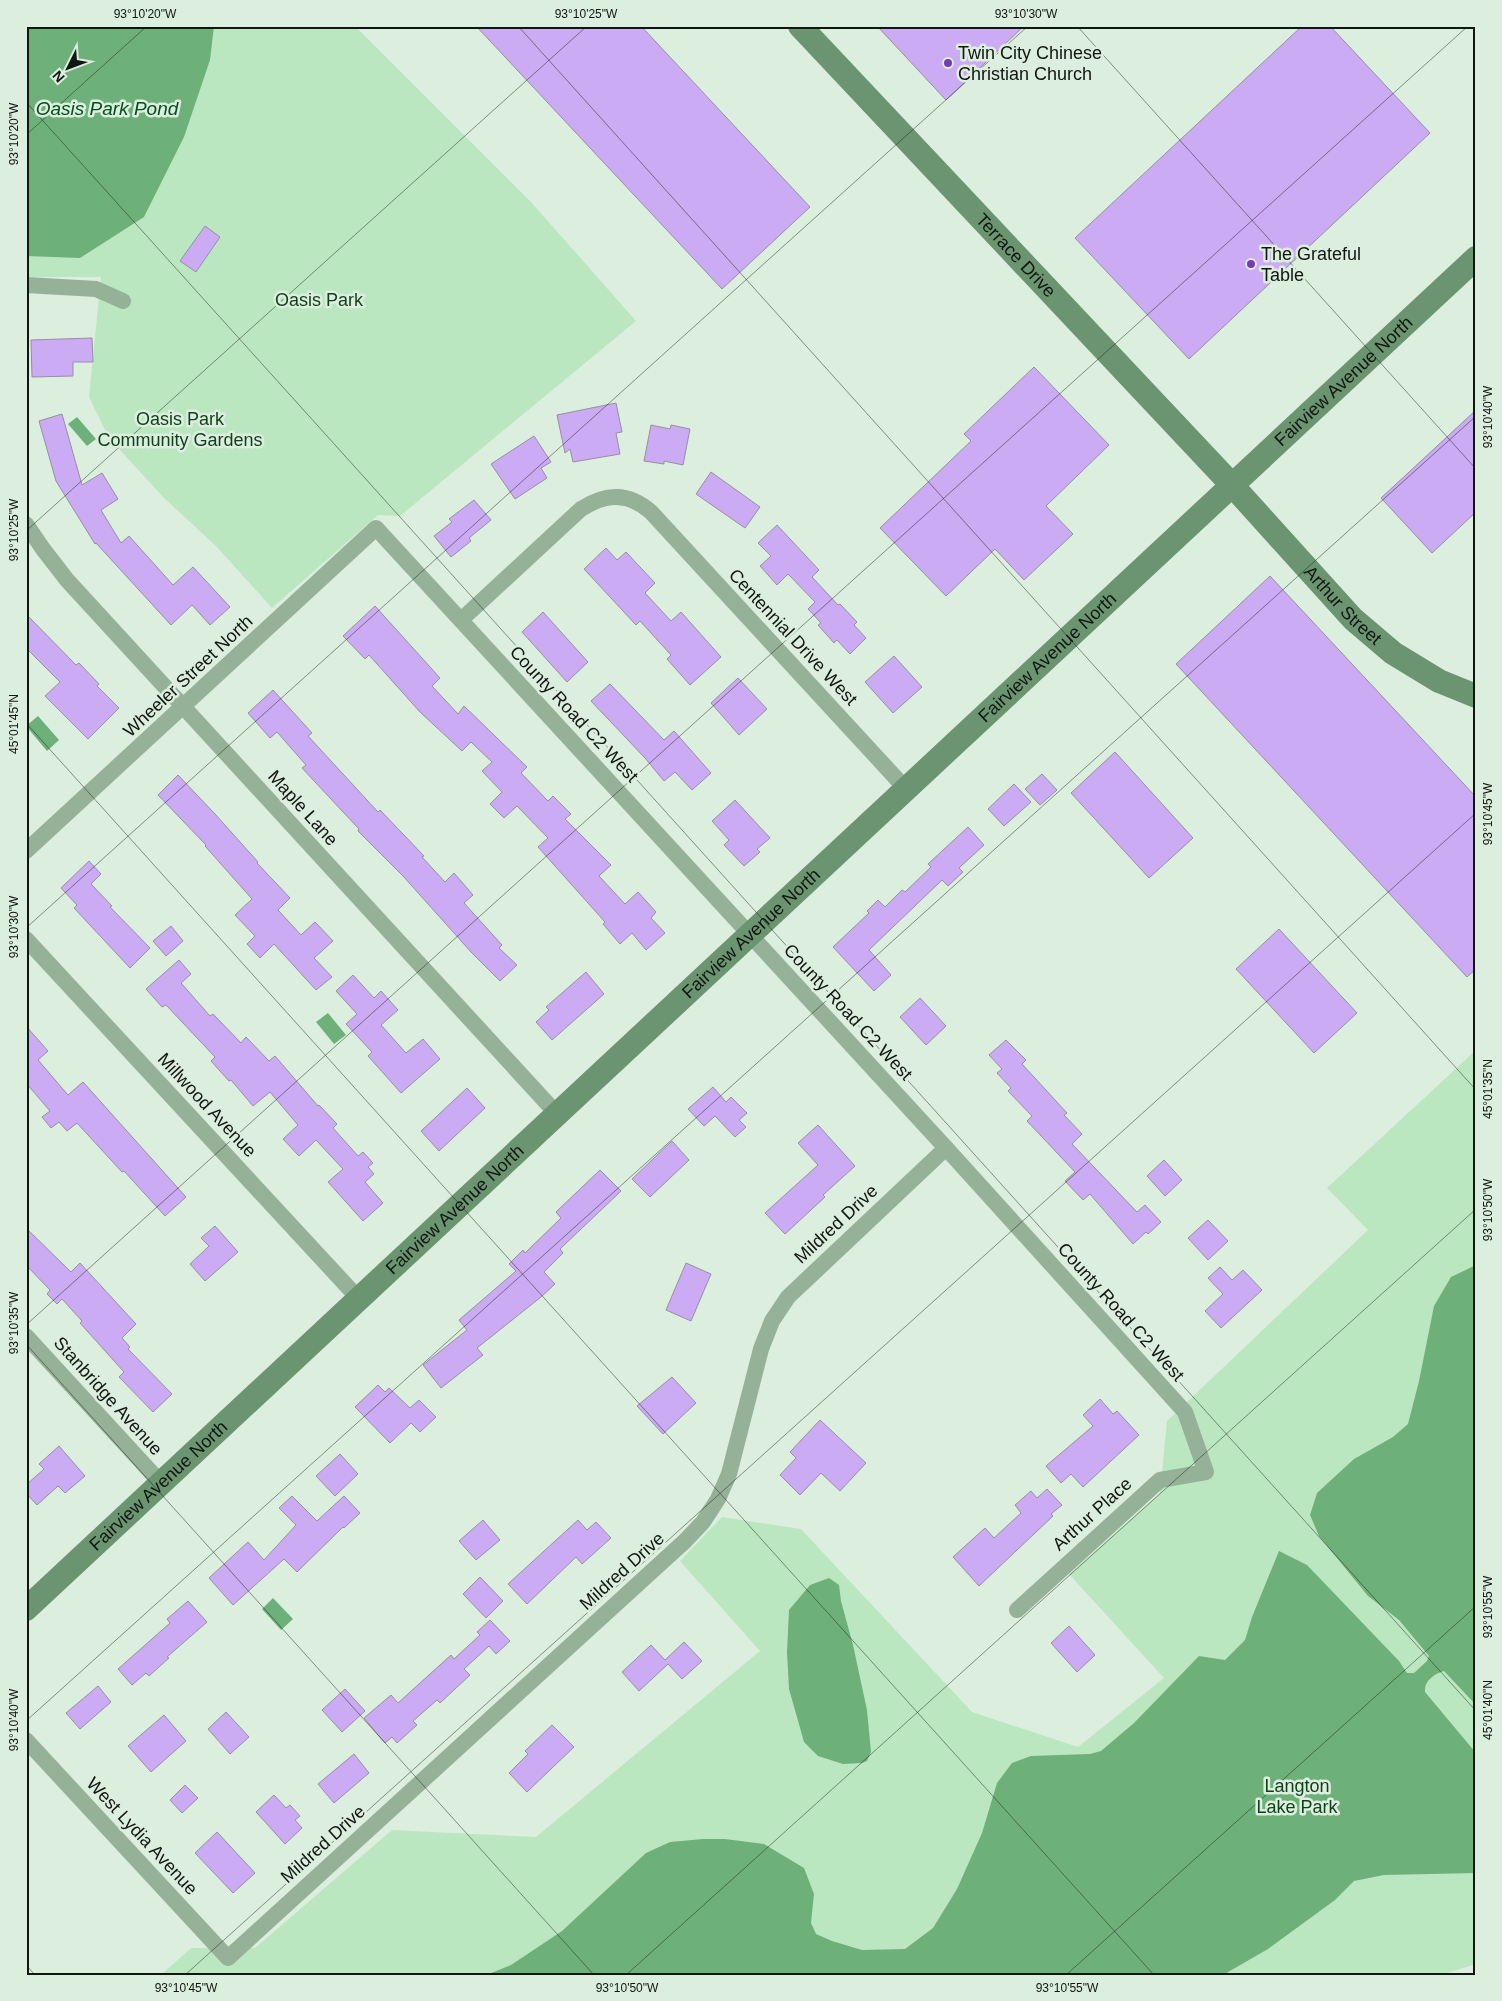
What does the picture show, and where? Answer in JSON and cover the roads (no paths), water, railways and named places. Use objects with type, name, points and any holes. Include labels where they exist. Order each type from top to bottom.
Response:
[{"type":"street","name":"Terrace Drive","points":[[800,26],[1232,484]]},
{"type":"street","name":"Fairview Avenue North","points":[[26,1609],[1476,258]]},
{"type":"street","points":[[26,285],[96,289],[123,301]]},
{"type":"street","name":"Arthur Street","points":[[1232,484],[1354,619],[1393,653],[1439,681],[1476,696]]},
{"type":"street","name":"Centennial Drive West","points":[[461,620],[593,501],[607,497],[633,500],[651,512],[906,789]]},
{"type":"street","name":"Maple Lane","points":[[26,524],[68,580],[557,1114]]},
{"type":"street","name":"County Road C2 West","points":[[376,528],[946,1148],[1185,1412],[1206,1472]]},
{"type":"street","name":"Wheeler Street North","points":[[26,851],[376,528]]},
{"type":"street","name":"Millwood Avenue","points":[[26,939],[359,1299]]},
{"type":"street","name":"Mildred Drive","points":[[228,1958],[678,1548],[703,1522],[718,1499],[729,1474],[754,1375],[772,1321],[788,1297],[946,1148]]},
{"type":"street","name":"Stanbridge Avenue","points":[[26,1336],[161,1483]]},
{"type":"street","name":"Arthur Place","points":[[1017,1610],[1160,1480],[1206,1472]]},
{"type":"street","name":"West Lydia Avenue","points":[[26,1740],[228,1958]]},
{"type":"water","name":"Oasis Park Pond","points":[[26,26],[214,26],[210,60],[184,137],[144,217],[80,258],[26,256]]},
{"type":"water","points":[[77,417],[96,439],[87,446],[68,424]]},
{"type":"water","points":[[38,716],[59,740],[47,751],[26,726]]},
{"type":"water","points":[[328,1013],[346,1035],[334,1044],[316,1022]]},
{"type":"water","points":[[1476,1265],[1476,1705],[1444,1671],[1430,1678],[1426,1684],[1425,1692],[1476,1753],[1476,1873],[1384,1875],[1354,1881],[1335,1900],[1268,1949],[1223,1975],[486,1975],[511,1965],[562,1931],[646,1853],[670,1842],[703,1839],[725,1839],[764,1844],[804,1868],[814,1894],[811,1923],[816,1934],[862,1950],[905,1949],[933,1928],[957,1889],[982,1833],[997,1783],[1012,1763],[1031,1756],[1090,1754],[1101,1751],[1134,1723],[1199,1656],[1225,1660],[1245,1640],[1252,1617],[1279,1551],[1307,1565],[1399,1661],[1407,1673],[1414,1673],[1427,1661],[1429,1656],[1399,1620],[1368,1596],[1319,1536],[1310,1515],[1317,1493],[1354,1459],[1393,1437],[1408,1424],[1434,1306],[1451,1277]]},
{"type":"water","points":[[829,1578],[839,1585],[841,1601],[867,1710],[871,1752],[867,1761],[862,1763],[843,1764],[818,1756],[804,1742],[789,1689],[787,1652],[789,1610],[810,1585]]},
{"type":"water","points":[[273,1598],[293,1619],[281,1630],[262,1609]]},
{"type":"place","name":"Twin City Chinese Christian Church","points":[[948,63]]},
{"type":"place","name":"The Grateful Table","points":[[1251,264]]},
{"type":"park label","name":"Oasis Park","points":[[319,300]]},
{"type":"park label","name":"Oasis Park Community Gardens","points":[[180,429]]},
{"type":"park label","name":"Langton Lake Park","points":[[1297,1796]]}]
